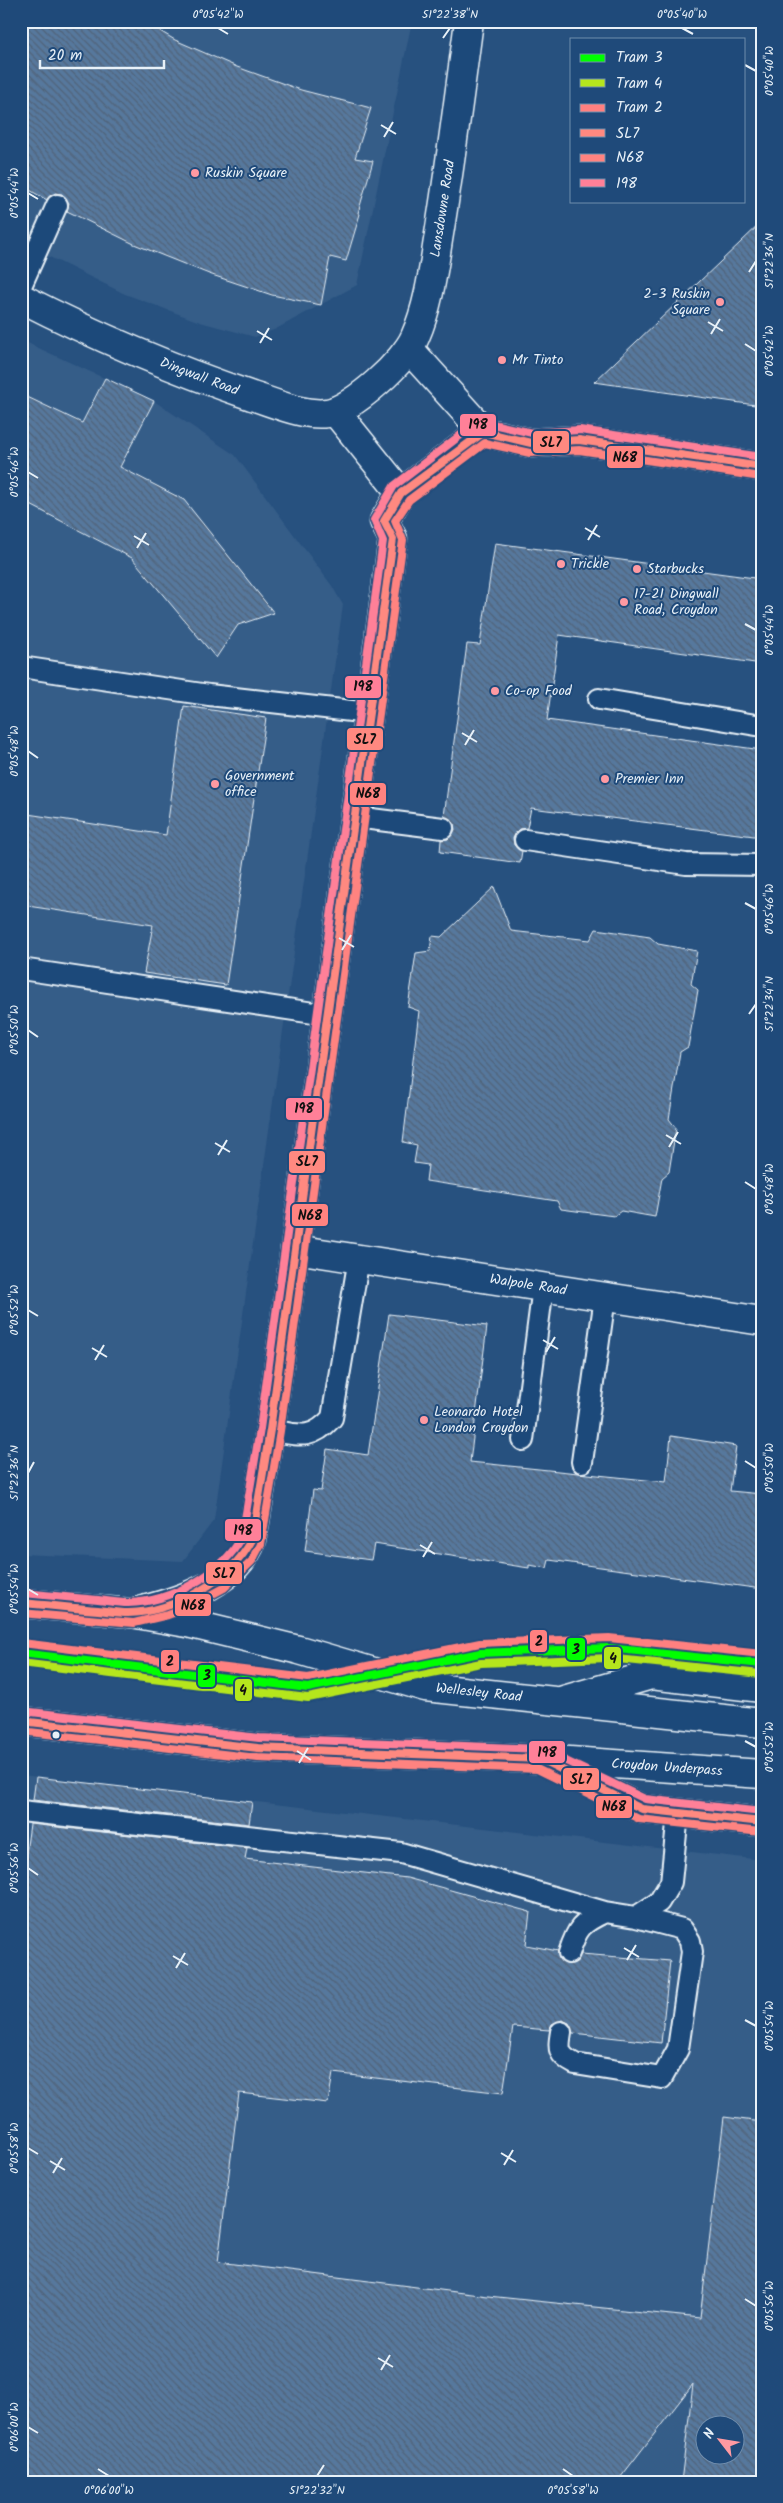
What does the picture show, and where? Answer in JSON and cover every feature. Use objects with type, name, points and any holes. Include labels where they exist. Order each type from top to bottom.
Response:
[{"type":"street","name":"Lansdowne Road","points":[[335,411],[390,371],[409,349],[416,335],[430,286],[446,190],[469,21]]},
{"type":"street","name":"Dingwall Road","points":[[21,298],[100,336],[200,377],[279,405],[319,413],[335,411]]},
{"type":"street","points":[[409,349],[484,432],[531,443],[579,440],[762,467]]},
{"type":"street","points":[[335,411],[401,493]]},
{"type":"street","points":[[131,1614],[168,1605],[211,1584],[232,1569],[247,1553],[260,1502],[393,539],[384,521],[401,493],[476,436],[484,432]]},
{"type":"street","name":"Walpole Road","points":[[295,1249],[762,1321]]},
{"type":"street","name":"Wellesley Road","points":[[21,1603],[131,1614],[187,1623],[299,1650],[425,1687],[564,1700],[651,1675],[762,1688]]},
{"type":"street","points":[[564,1700],[762,1723]]},
{"type":"street","points":[[21,1721],[258,1748],[540,1759],[642,1809],[762,1822]]},
{"type":"street","name":"Croydon Underpass","points":[[540,1759],[762,1774]]},
{"type":"lane","points":[[21,286],[57,205]]},
{"type":"lane","points":[[21,667],[209,695],[369,713]]},
{"type":"lane","points":[[599,699],[762,726]]},
{"type":"lane","points":[[355,817],[442,828]]},
{"type":"lane","points":[[525,840],[686,864],[762,864]]},
{"type":"lane","points":[[21,969],[327,1015]]},
{"type":"lane","points":[[270,1430],[305,1436],[321,1430],[332,1418],[359,1258]]},
{"type":"lane","points":[[523,1440],[543,1287]]},
{"type":"lane","points":[[582,1462],[604,1296]]},
{"type":"lane","points":[[21,1811],[401,1853],[605,1912],[636,1917],[682,1929],[690,1940],[692,1952],[678,2049],[662,2078],[575,2064],[564,2058],[558,2047],[561,2032]]},
{"type":"lane","points":[[636,1917],[659,1902],[671,1882],[678,1814]]},
{"type":"lane","points":[[569,1953],[575,1935],[584,1922],[605,1912]]},
{"type":"shaded area","name":"Ruskin Square","points":[[21,21],[412,21],[357,285],[276,329],[255,337],[200,322],[125,294],[21,243]]},
{"type":"shaded area","points":[[21,340],[154,401],[235,455],[332,586],[343,605],[214,1520],[183,1561],[21,1554]]},
{"type":"shaded area","points":[[21,1775],[762,1860],[762,2482],[21,2482]]},
{"type":"building","name":"Ruskin Square","points":[[21,21],[143,21],[175,40],[237,67],[301,90],[371,108],[355,158],[373,161],[358,213],[360,214],[346,261],[330,257],[321,305],[272,295],[209,274],[134,244],[67,211],[69,203],[62,194],[55,193],[47,200],[21,185]]},
{"type":"building","name":"2-3 Ruskin Square","points":[[762,222],[762,406],[594,382]]},
{"type":"building","points":[[105,378],[154,401],[120,467],[184,500],[274,613],[238,625],[216,658],[132,558],[21,500],[21,394],[82,423]]},
{"type":"building","name":"Premier Inn","points":[[495,543],[762,579],[762,664],[559,635],[547,720],[762,750],[762,837],[531,808],[527,828],[520,829],[513,838],[514,845],[522,851],[520,863],[440,852],[441,840],[448,839],[455,830],[454,823],[444,816],[467,644],[480,645]]},
{"type":"building","name":"Government office","points":[[184,706],[266,718],[226,985],[144,973],[153,925],[21,905],[21,813],[166,835]]},
{"type":"building","points":[[494,887],[511,931],[590,940],[596,929],[650,937],[658,944],[697,951],[691,984],[698,990],[688,1047],[680,1052],[669,1119],[676,1128],[669,1172],[662,1178],[655,1217],[621,1211],[614,1216],[561,1209],[557,1201],[426,1181],[428,1165],[414,1163],[417,1145],[403,1142],[419,1011],[408,1007],[416,953],[430,951],[432,936],[441,937]]},
{"type":"building","name":"Leonardo Hotel London Croydon","points":[[389,1314],[487,1326],[470,1462],[666,1482],[671,1436],[736,1446],[730,1491],[762,1494],[762,1589],[549,1560],[547,1568],[529,1565],[529,1568],[374,1544],[371,1560],[305,1551],[313,1490],[321,1491],[327,1449],[368,1455]]},
{"type":"building","points":[[36,1777],[252,1802],[249,1824],[33,1800]]},
{"type":"building","points":[[30,1824],[247,1848],[245,1859],[407,1878],[530,1912],[526,1945],[558,1951],[560,1960],[566,1964],[576,1962],[581,1954],[670,1961],[661,2043],[573,2033],[569,2023],[562,2020],[552,2024],[549,2030],[513,2027],[503,2093],[333,2073],[328,2103],[239,2093],[218,2262],[488,2296],[700,2318],[724,2117],[762,2122],[762,2482],[681,2482],[693,2384],[617,2482],[21,2482],[21,1852],[26,1853]]},
{"type":"tram line","name":"2","points":[[22,1643],[308,1678],[480,1643],[609,1638],[762,1654]]},
{"type":"tram line","name":"3","points":[[21,1653],[308,1688],[480,1653],[608,1648],[762,1664]]},
{"type":"tram line","name":"4","points":[[21,1663],[308,1698],[481,1663],[608,1658],[761,1674]]},
{"type":"transit line","name":"198","points":[[22,1593],[124,1603],[161,1597],[194,1584],[208,1574],[222,1563],[242,1537],[260,1429],[383,541],[374,520],[394,486],[470,428],[484,422],[532,433],[580,430],[762,457]]},
{"type":"transit line","name":"SL7","points":[[21,1603],[124,1613],[164,1607],[182,1600],[216,1580],[243,1555],[252,1540],[270,1430],[393,539],[384,521],[401,493],[484,432],[531,443],[579,440],[762,467]]},
{"type":"transit line","name":"N68","points":[[21,1613],[134,1623],[168,1615],[187,1608],[224,1588],[252,1561],[261,1544],[280,1431],[403,540],[395,521],[409,500],[485,443],[530,453],[579,450],[761,477]]},
{"type":"transit line","name":"198","points":[[22,1711],[259,1738],[541,1749],[645,1799],[762,1812]]},
{"type":"transit line","name":"SL7","points":[[21,1721],[258,1748],[540,1759],[642,1809],[762,1822]]},
{"type":"transit line","name":"N68","points":[[21,1731],[258,1758],[537,1769],[639,1819],[761,1832]]},
{"type":"place","name":"Ruskin Square","points":[[195,173]]},
{"type":"place","name":"2-3 Ruskin Square","points":[[720,302]]},
{"type":"place","name":"Mr Tinto","points":[[502,360]]},
{"type":"place","name":"Trickle","points":[[561,564]]},
{"type":"place","name":"Starbucks","points":[[637,569]]},
{"type":"place","name":"17-21 Dingwall Road, Croydon","points":[[624,602]]},
{"type":"place","name":"Co-op Food","points":[[495,691]]},
{"type":"place","name":"Premier Inn","points":[[605,779]]},
{"type":"place","name":"Government office","points":[[215,784]]},
{"type":"place","name":"Leonardo Hotel London Croydon","points":[[424,1420]]}]
